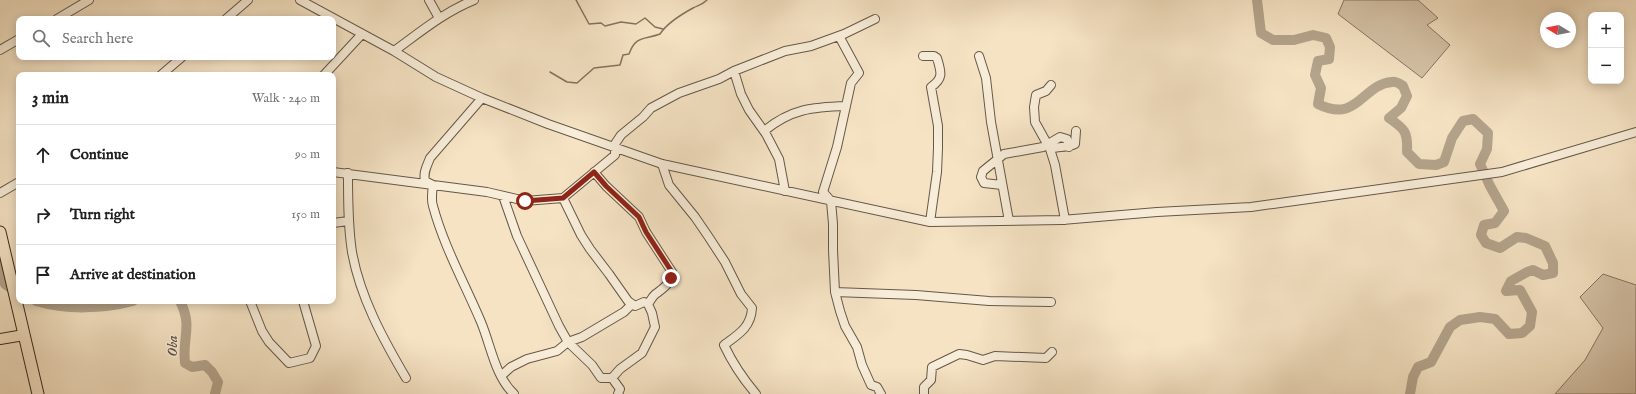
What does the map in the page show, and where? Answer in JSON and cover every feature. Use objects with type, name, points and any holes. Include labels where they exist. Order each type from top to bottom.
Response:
[{"type":"highway","points":[[0,232],[14,297],[38,394]]},
{"type":"main road","points":[[0,338],[24,335]]},
{"type":"street","points":[[62,16],[89,0]]},
{"type":"street","points":[[229,16],[248,0]]},
{"type":"street","points":[[300,0],[329,16]]},
{"type":"street","points":[[429,0],[440,18]]},
{"type":"street","points":[[394,51],[440,18],[461,5],[474,0]]},
{"type":"street","points":[[336,172],[487,192],[525,201],[563,198],[615,155],[615,144],[621,135],[651,108],[679,93],[719,79],[734,71],[786,51],[811,46],[839,36],[875,19]]},
{"type":"street","points":[[336,20],[394,51],[436,77],[482,98],[548,124],[662,164],[930,222],[1065,220],[1251,206],[1484,176],[1636,132]]},
{"type":"street","points":[[327,72],[362,34]]},
{"type":"street","points":[[839,36],[859,73],[850,83],[837,147],[823,192],[831,201],[835,292],[840,311],[845,326],[857,347],[868,380],[871,385],[877,387],[881,394]]},
{"type":"street","points":[[0,50],[16,42]]},
{"type":"street","points":[[923,56],[934,56],[937,58],[941,75],[939,81],[931,87],[938,126],[938,154],[930,222]]},
{"type":"street","points":[[979,56],[986,78],[990,122],[1009,221]]},
{"type":"street","points":[[165,72],[179,60]]},
{"type":"street","points":[[734,71],[741,94],[749,110],[764,131],[779,159],[785,191]]},
{"type":"street","points":[[1051,85],[1046,91],[1036,95],[1034,107],[1035,122],[1048,147],[1055,165],[1065,220]]},
{"type":"street","points":[[433,185],[425,181],[424,176],[425,169],[430,158],[482,98]]},
{"type":"street","points":[[764,131],[776,121],[797,111],[824,107],[846,106]]},
{"type":"street","points":[[1002,185],[984,184],[981,177],[983,171],[1004,154],[1043,147],[1070,147],[1075,144],[1076,131]]},
{"type":"street","points":[[662,164],[669,186],[708,236],[725,262],[741,294],[752,308],[751,319],[739,334],[724,345],[747,383],[756,394]]},
{"type":"street","points":[[594,172],[606,186],[639,217],[646,232],[672,272],[667,286],[656,293],[648,304]]},
{"type":"street","points":[[348,173],[348,221],[352,254],[361,284],[379,332],[406,378]]},
{"type":"street","points":[[0,193],[16,184]]},
{"type":"street","points":[[433,185],[432,205],[439,226],[454,264],[482,323],[501,376],[508,388],[514,394]]},
{"type":"street","points":[[503,196],[517,236],[544,296],[568,342],[592,365],[601,378],[612,378],[620,369],[642,353],[655,327],[652,313],[648,304]]},
{"type":"street","points":[[563,198],[581,236],[628,301],[635,306],[644,302],[648,304]]},
{"type":"street","points":[[336,223],[348,221]]},
{"type":"street","points":[[835,292],[916,295],[989,302],[1051,302]]},
{"type":"street","points":[[251,304],[262,331],[269,342],[289,363],[310,358],[316,346],[304,304]]},
{"type":"street","points":[[501,376],[511,367],[538,355],[557,351],[568,342],[582,336],[624,312],[632,304]]},
{"type":"street","points":[[924,394],[924,386],[931,380],[932,367],[959,354],[983,360],[995,356],[1046,358],[1052,352]]},
{"type":"street","points":[[612,378],[620,389],[618,394]]},
{"type":"shaded area","points":[[1344,0],[1418,0],[1438,18],[1427,25],[1450,45],[1422,78],[1338,14]]},
{"type":"shaded area","points":[[1603,274],[1636,285],[1636,394],[1555,394],[1585,360],[1603,328],[1580,297]]},
{"type":"waterway","points":[[576,0],[589,24],[601,23],[605,26],[621,22],[636,24],[645,18],[655,27],[663,29]]},
{"type":"waterway","points":[[550,72],[567,82],[577,83],[594,68],[620,65],[623,55],[629,54],[638,41],[660,34],[675,19],[707,0]]},
{"type":"waterway","points":[[1257,0],[1261,33],[1273,40],[1294,40],[1313,35],[1326,38],[1330,47],[1329,59],[1318,61],[1315,75],[1321,88],[1318,104],[1331,109],[1342,109],[1351,106],[1382,84],[1393,82],[1403,86],[1407,96],[1401,108],[1389,118],[1402,128],[1406,135],[1407,152],[1419,164],[1436,165],[1444,162],[1452,138],[1463,121],[1473,119],[1488,133],[1487,149],[1480,164],[1504,211],[1495,223],[1484,225],[1481,235],[1486,243],[1500,248],[1517,237],[1526,238],[1545,246],[1553,263],[1553,273],[1543,275],[1533,270],[1527,272],[1511,281],[1506,291],[1520,290],[1532,312],[1530,326],[1522,333],[1509,334],[1495,319],[1480,317],[1460,320],[1450,327],[1431,362],[1418,367],[1413,377],[1410,394]]},
{"type":"waterway","name":"Oba","points":[[0,265],[5,284],[16,291]]},
{"type":"waterway","name":"Oba","points":[[48,304],[72,307],[97,307],[121,304]]},
{"type":"waterway","name":"Oba","points":[[181,304],[187,325],[184,354],[185,363],[192,367],[205,365],[212,372],[218,382],[215,394]]},
{"type":"route","points":[[525,201],[563,198],[594,172],[606,186],[639,217],[646,232],[672,272],[671,278]]}]
